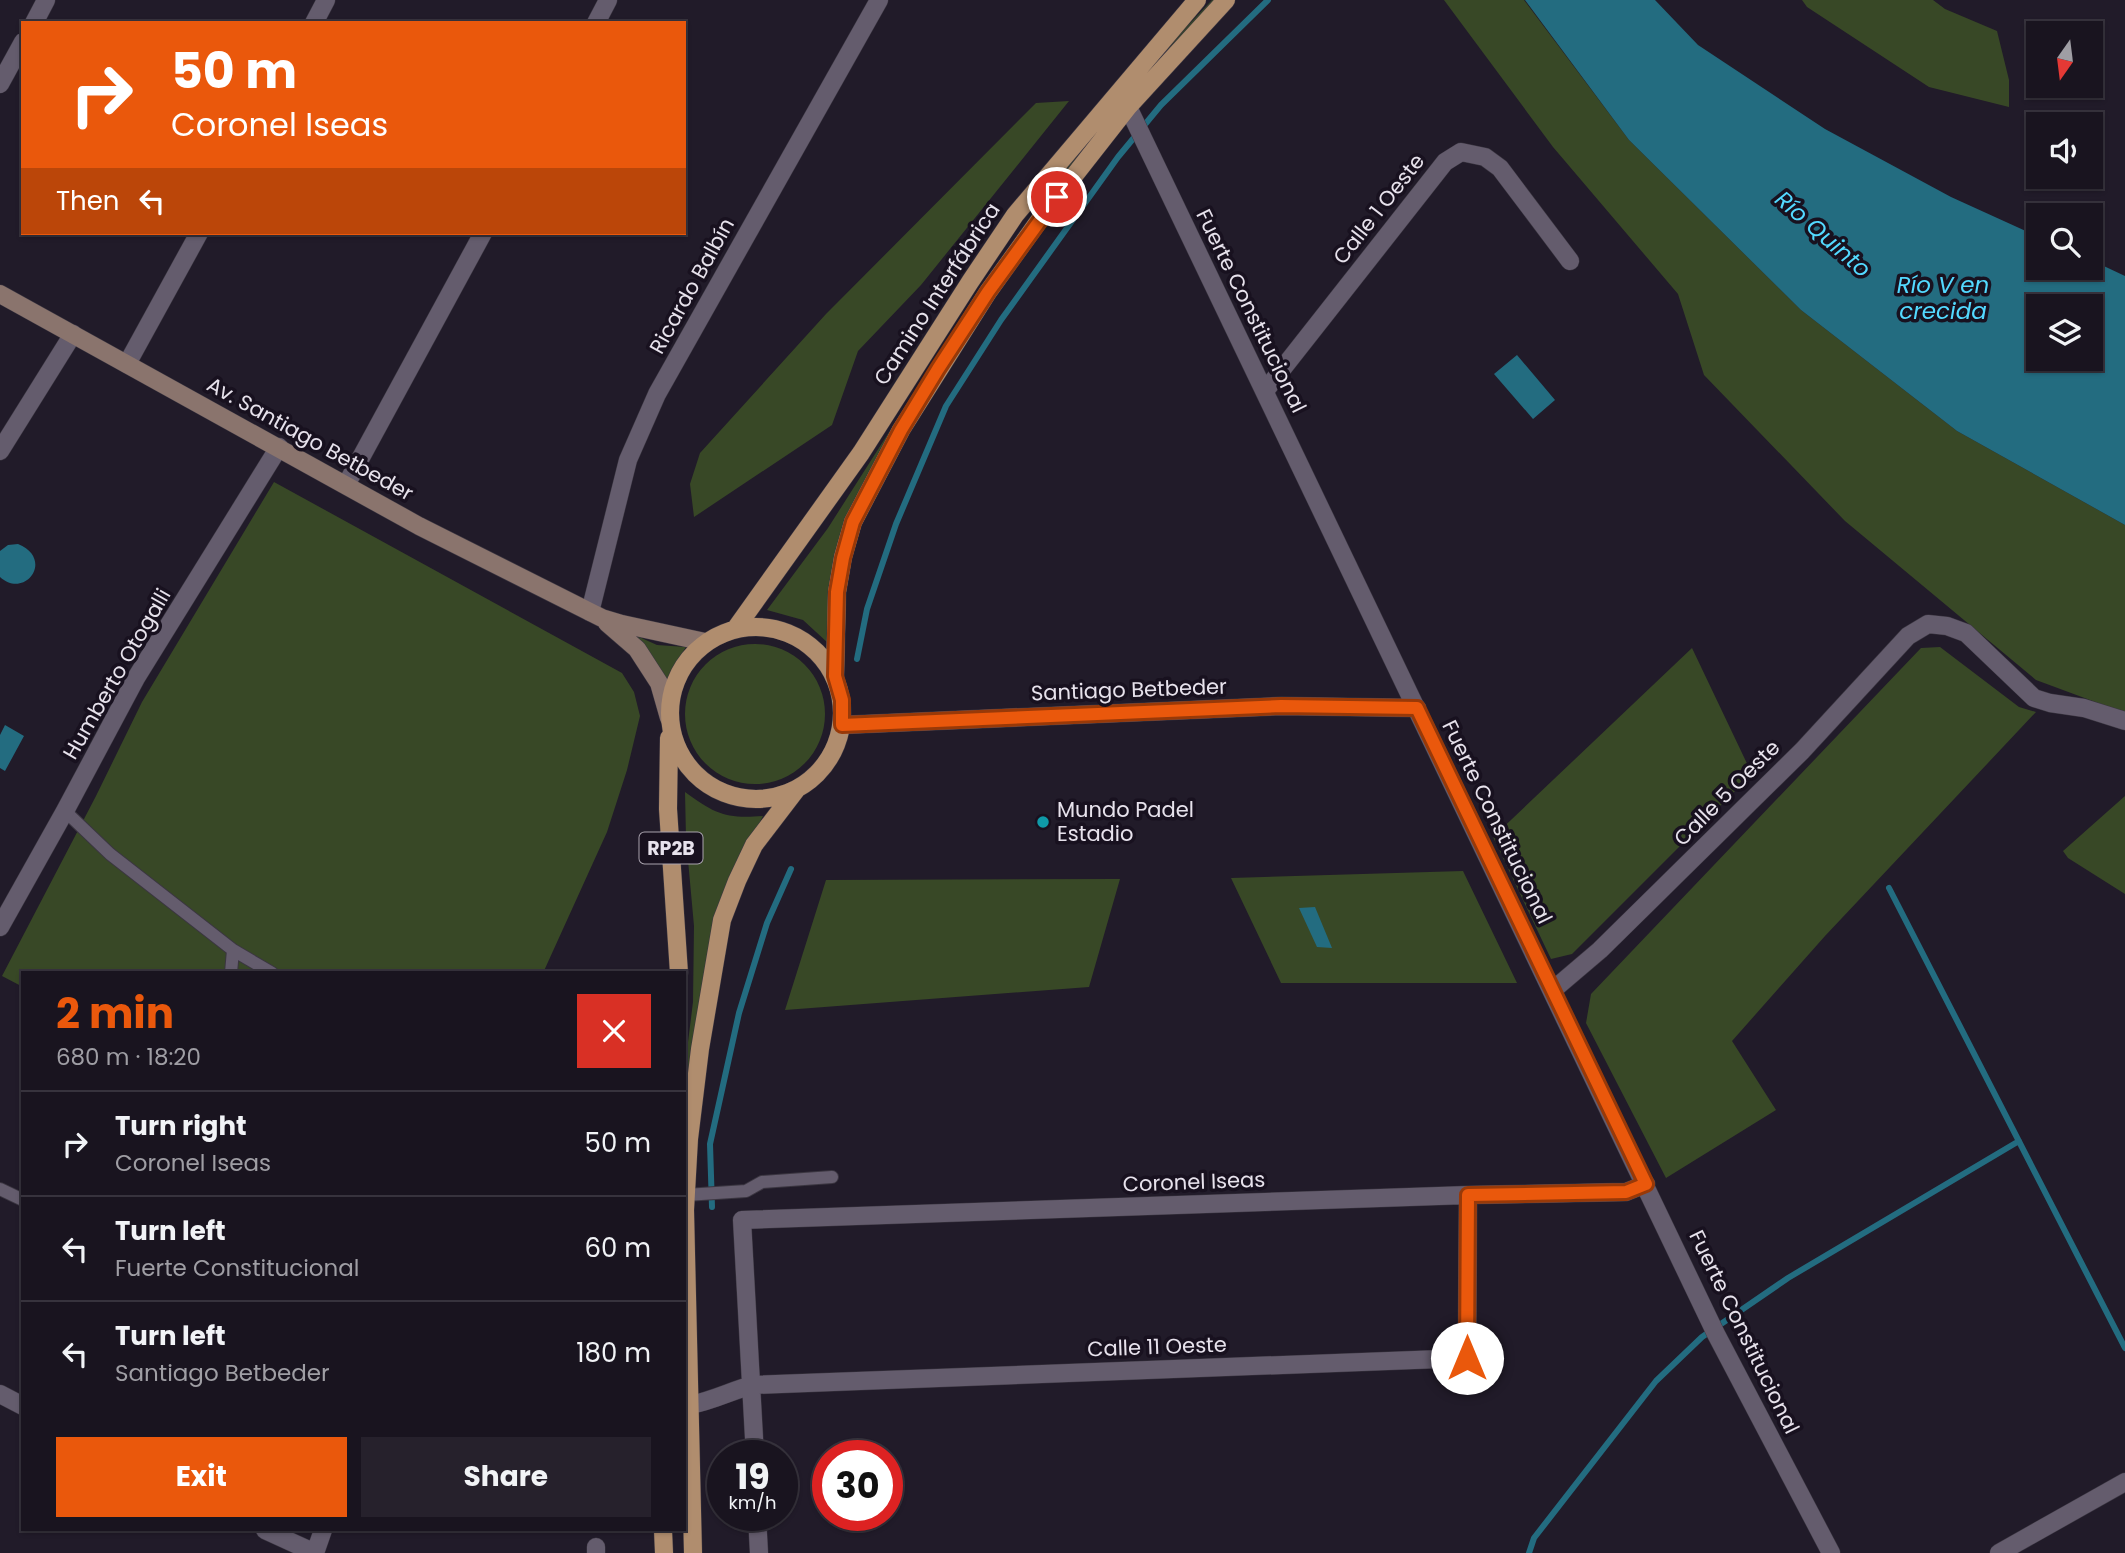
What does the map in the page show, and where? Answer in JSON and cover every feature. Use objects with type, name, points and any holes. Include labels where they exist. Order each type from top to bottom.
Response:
[{"type":"main road","name":"Camino Interfábrica","points":[[736,628],[861,453],[1015,215],[1197,0]]},
{"type":"main road","name":"Camino Interfábrica","points":[[669,721],[681,758],[698,778],[720,792],[745,800],[772,799],[796,790],[818,774],[835,751],[842,725],[842,700],[835,676],[837,592],[843,558],[853,522],[901,430],[988,292],[1041,218],[1128,107],[1226,0]]},
{"type":"main road","name":"Av. Santiago Betbeder","points":[[0,293],[419,526],[596,615]]},
{"type":"main road","points":[[596,615],[622,624],[705,642]]},
{"type":"main road","points":[[596,615],[637,649],[659,683],[669,721]]},
{"type":"main road","name":"Camino Interfábrica","points":[[679,971],[668,809],[669,721],[674,683],[686,660],[705,642],[720,634],[736,628],[766,627],[794,635],[818,652],[835,676]]},
{"type":"main road","name":"Camino Interfábrica","points":[[686,1195],[689,1139],[700,1049],[722,920],[754,845],[796,790]]},
{"type":"main road","name":"Camino Interfábrica","points":[[686,1278],[693,1553]]},
{"type":"main road","points":[[663,1531],[664,1553]]},
{"type":"street","points":[[35,21],[46,0]]},
{"type":"street","points":[[315,21],[326,0]]},
{"type":"street","points":[[597,21],[608,0]]},
{"type":"street","name":"Ricardo Balbín","points":[[596,615],[628,460],[657,394],[879,0]]},
{"type":"street","points":[[0,84],[21,47]]},
{"type":"street","name":"Fuerte Constitucional","points":[[1128,107],[1716,1334],[1831,1553]]},
{"type":"street","name":"Calle 1 Oeste","points":[[1265,391],[1445,162],[1461,152],[1486,157],[1500,168],[1570,261]]},
{"type":"street","points":[[127,364],[198,235]]},
{"type":"street","points":[[346,485],[481,235]]},
{"type":"street","points":[[0,451],[73,334]]},
{"type":"street","name":"Humberto Otogalli","points":[[0,927],[136,678],[279,447]]},
{"type":"street","name":"Calle 5 Oeste","points":[[1553,990],[1600,950],[1802,751],[1908,636],[1928,624],[1947,626],[1966,633],[2034,698],[2084,708],[2125,721]]},
{"type":"street","name":"Santiago Betbeder","points":[[842,725],[1281,706],[1417,708]]},
{"type":"street","name":"Coronel Iseas","points":[[752,1385],[743,1220],[1626,1192],[1646,1184]]},
{"type":"street","name":"Calle 11 Oeste","points":[[690,1405],[709,1402],[752,1385],[1467,1358],[1468,1195]]},
{"type":"street","points":[[752,1385],[754,1440]]},
{"type":"street","points":[[0,1394],[21,1405]]},
{"type":"street","points":[[1999,1553],[2125,1482]]},
{"type":"street","points":[[267,1531],[315,1553],[323,1531]]},
{"type":"street","points":[[758,1531],[759,1553]]},
{"type":"lane","points":[[65,811],[110,854],[233,950],[269,971]]},
{"type":"lane","points":[[231,971],[233,950]]},
{"type":"lane","points":[[686,1195],[746,1191],[762,1182],[832,1177]]},
{"type":"lane","points":[[0,1189],[21,1199]]},
{"type":"green space","points":[[1212,0],[1219,0],[1145,77],[872,469],[828,643],[803,620],[767,610],[828,528],[947,341],[1057,177],[1144,72]]},
{"type":"green space","points":[[1444,0],[1524,0],[1629,140],[1801,310],[1957,431],[2125,525],[2125,713],[2036,680],[1845,521],[1704,375],[1678,294],[1553,147]]},
{"type":"green space","points":[[1802,0],[1933,0],[1945,9],[1997,31],[2009,80],[2009,107],[1929,87],[1807,7]]},
{"type":"green space","points":[[1069,101],[921,285],[858,351],[832,425],[694,517],[690,484],[700,453],[826,314],[1036,103]]},
{"type":"green space","points":[[274,482],[622,673],[634,692],[640,716],[627,770],[607,832],[544,971],[21,971],[21,986],[2,976],[142,702]]},
{"type":"green space","points":[[628,632],[657,645],[686,647],[668,682],[650,655]]},
{"type":"green space","points":[[755,644],[782,649],[805,664],[820,687],[825,714],[820,741],[805,764],[782,779],[755,784],[728,779],[705,764],[690,741],[685,714],[690,687],[705,664],[728,649]]},
{"type":"green space","points":[[1940,647],[2019,707],[2036,712],[1825,936],[1732,1041],[1776,1110],[1666,1178],[1586,1023],[1591,994],[1921,648]]},
{"type":"green space","points":[[1692,648],[1752,774],[1572,954],[1551,959],[1493,837]]},
{"type":"green space","points":[[685,792],[713,810],[730,816],[763,816],[729,882],[686,1123],[686,1058],[693,1002],[694,926]]},
{"type":"green space","points":[[2125,796],[2125,894],[2068,858],[2063,851]]},
{"type":"green space","points":[[1463,871],[1517,983],[1281,983],[1231,878]]},
{"type":"green space","points":[[1120,879],[1089,987],[785,1010],[826,880]]},
{"type":"water","name":"Río V en crecida","points":[[1525,0],[1655,0],[1698,45],[1825,129],[1951,197],[2026,231],[2026,280],[2103,280],[2103,266],[2125,276],[2125,525],[1957,431],[1801,310],[1629,140]]},
{"type":"water","points":[[1517,355],[1555,400],[1533,419],[1494,374]]},
{"type":"water","points":[[18,544],[29,551],[35,567],[26,581],[19,584],[9,583],[0,577],[0,551],[8,545]]},
{"type":"water","points":[[5,725],[24,736],[5,771],[0,768],[0,735]]},
{"type":"water","points":[[1315,907],[1332,948],[1317,947],[1299,908]]},
{"type":"waterway","points":[[857,659],[867,609],[896,524],[946,406],[1001,320],[1118,157],[1161,105],[1268,0]]},
{"type":"waterway","points":[[712,1207],[710,1144],[739,1013],[767,923],[791,869]]},
{"type":"waterway","points":[[1889,888],[2125,1348]]},
{"type":"waterway","points":[[1529,1553],[1534,1538],[1656,1381],[1702,1337],[1788,1278],[2019,1141]]},
{"type":"place","name":"Mundo Padel Estadio","points":[[1043,822]]},
{"type":"route","points":[[1057,197],[988,292],[938,369],[901,430],[853,522],[837,592],[835,676],[842,700],[842,725],[1281,706],[1417,708],[1646,1184],[1626,1192],[1468,1195],[1467,1358]]},
{"type":"water label","name":"Río Quinto","points":[[1823,234]]}]
